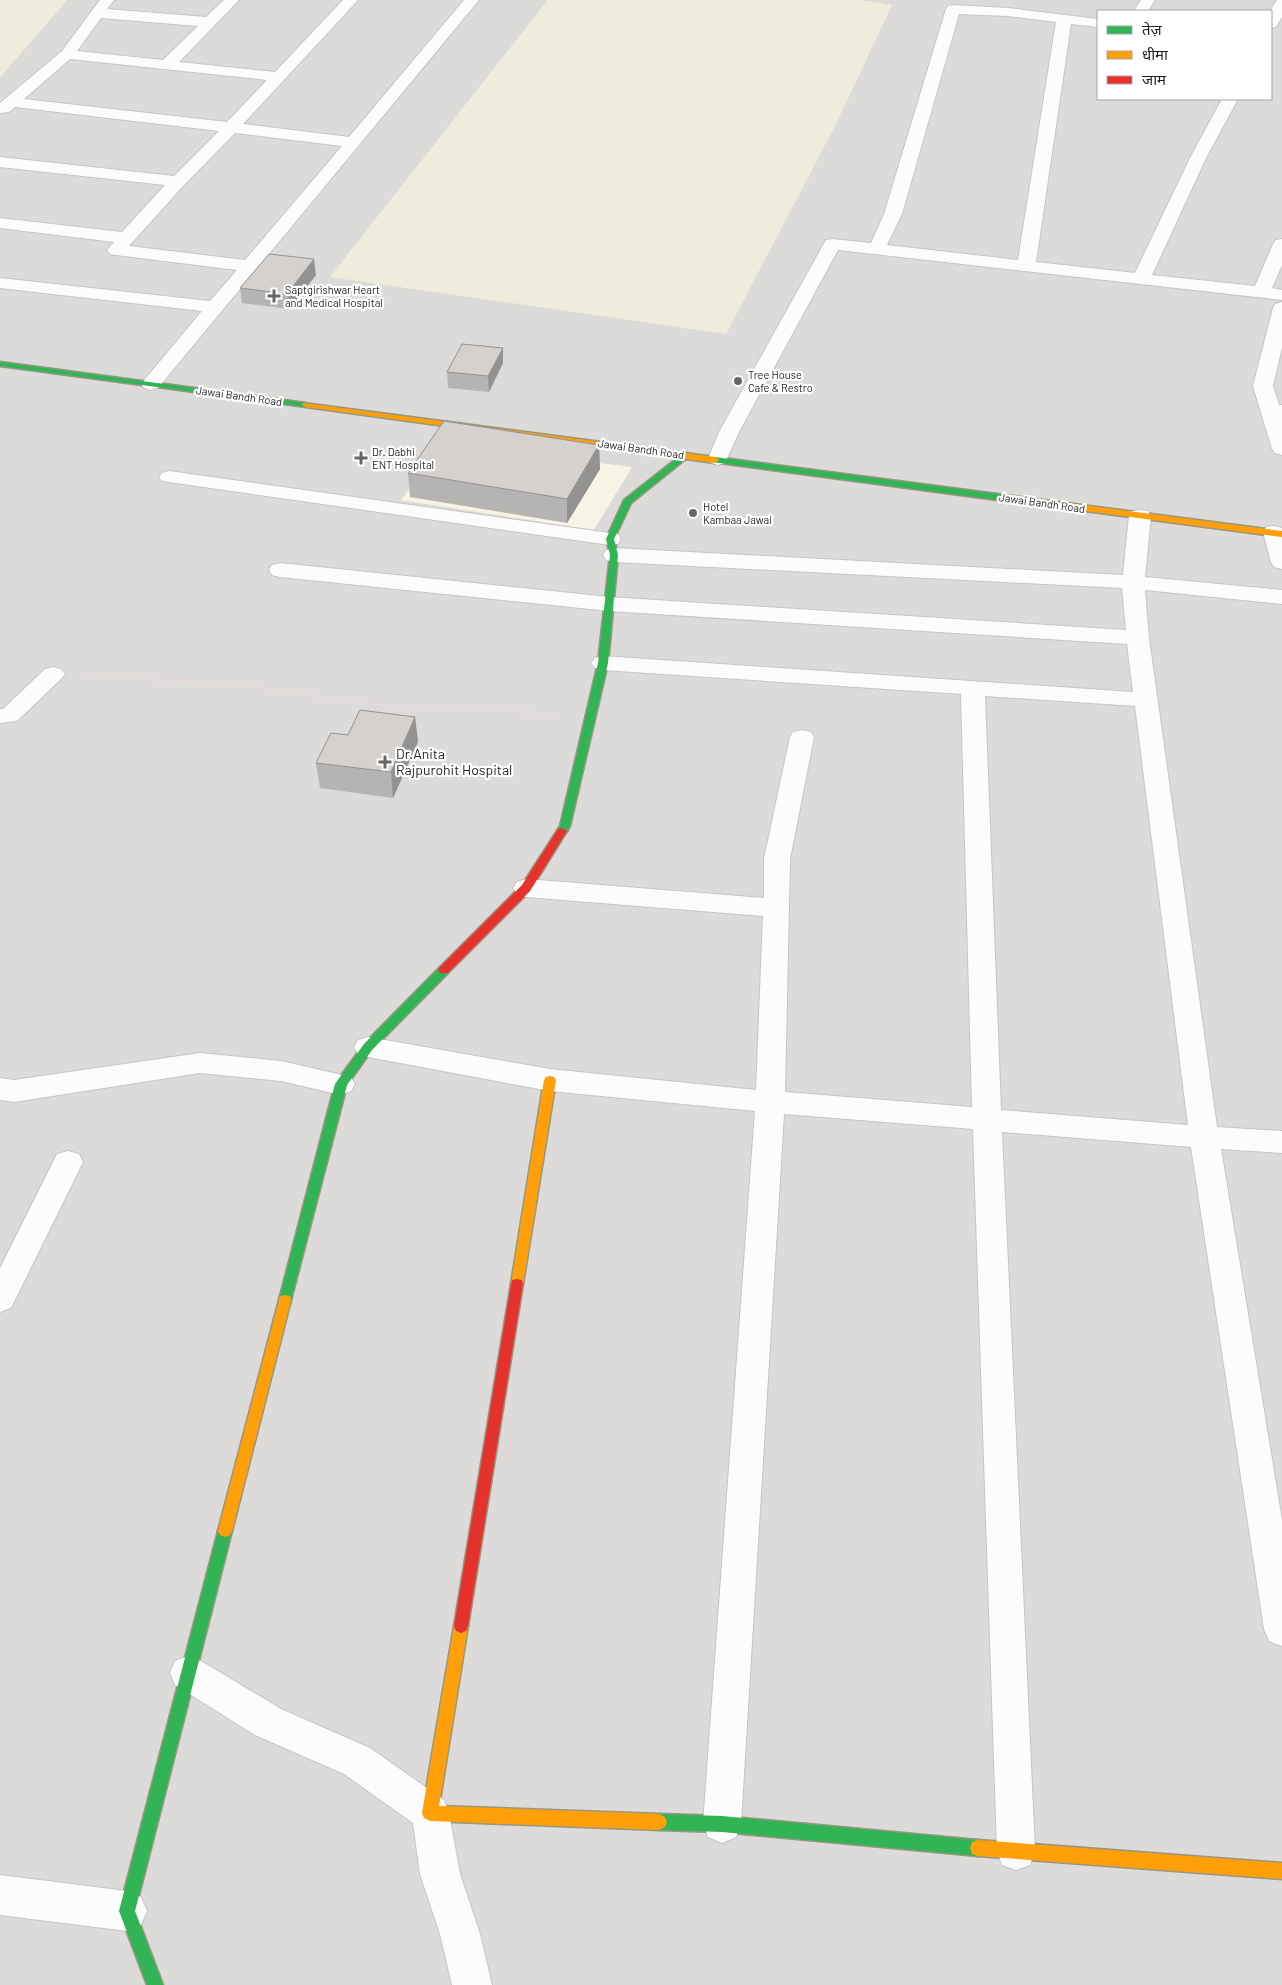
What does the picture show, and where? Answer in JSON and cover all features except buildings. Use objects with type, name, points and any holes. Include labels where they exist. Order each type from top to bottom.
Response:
[{"type":"street","points":[[167,65],[232,0]]},
{"type":"street","points":[[248,266],[116,250],[178,181],[232,127],[350,0]]},
{"type":"street","points":[[151,384],[213,307],[472,0]]},
{"type":"street","points":[[1272,22],[1282,4]]},
{"type":"street","points":[[5,106],[67,54],[102,6],[208,22]]},
{"type":"street","points":[[876,248],[894,214],[953,9],[1012,6],[1064,19],[1097,23]]},
{"type":"street","points":[[1026,266],[1064,19]]},
{"type":"street","points":[[67,54],[279,77]]},
{"type":"street","points":[[1142,278],[1198,158],[1229,100]]},
{"type":"street","points":[[5,106],[232,127],[353,142]]},
{"type":"street","points":[[0,162],[178,181]]},
{"type":"street","points":[[0,223],[127,238]]},
{"type":"street","points":[[718,459],[729,432],[832,244],[1282,295]]},
{"type":"street","points":[[1261,293],[1282,244]]},
{"type":"street","points":[[0,283],[213,307]]},
{"type":"street","points":[[1282,308],[1263,386],[1277,411],[1282,449]]},
{"type":"street","name":"Jawai Bandh Road","points":[[0,364],[1278,533]]},
{"type":"street","points":[[155,1985],[127,1910],[341,1084],[368,1047],[526,888],[566,826],[603,663],[612,547],[628,502],[684,455]]},
{"type":"street","points":[[169,477],[612,547],[1133,582],[1282,597]]},
{"type":"street","points":[[1140,516],[1133,582],[1138,638],[1204,1137],[1282,1629]]},
{"type":"street","points":[[1278,533],[1282,562]]},
{"type":"street","points":[[280,570],[609,604],[1138,638]]},
{"type":"street","points":[[603,663],[1147,700]]},
{"type":"street","points":[[0,716],[9,716],[53,674]]},
{"type":"street","points":[[973,689],[987,1118],[1016,1851]]},
{"type":"street","points":[[722,1824],[770,1102],[777,859],[802,737]]},
{"type":"street","points":[[526,888],[777,908]]},
{"type":"street","points":[[368,1047],[550,1080],[770,1102],[1282,1142]]},
{"type":"street","points":[[0,1089],[14,1091],[200,1063],[280,1071],[341,1084]]},
{"type":"street","points":[[472,1985],[460,1934],[440,1874],[430,1813],[550,1080]]},
{"type":"street","points":[[0,1299],[68,1162]]},
{"type":"street","points":[[188,1673],[268,1722],[357,1761],[430,1813],[722,1824],[1016,1851],[1282,1871]]},
{"type":"street","points":[[0,1895],[127,1910]]},
{"type":"path","points":[[53,674],[236,684],[368,704],[591,715]]},
{"type":"shaded area","points":[[67,0],[548,0],[331,276],[892,5],[859,0],[1282,0],[1282,1985],[0,1985],[0,77]]},
{"type":"shaded area","points":[[444,444],[632,467],[594,530],[401,500]]},
{"type":"green space","points":[[0,0],[67,0],[0,77]]},
{"type":"green space","points":[[548,0],[859,0],[892,5],[836,124],[726,334],[330,277]]},
{"type":"traffic: fast","points":[[0,364],[306,405]]},
{"type":"traffic: fast","points":[[562,831],[565,826],[603,663],[614,555],[610,539],[627,502],[685,455]]},
{"type":"traffic: fast","points":[[715,460],[1005,498]]},
{"type":"traffic: fast","points":[[285,1300],[341,1084],[368,1047],[444,970]]},
{"type":"traffic: fast","points":[[155,1985],[127,1911],[225,1531]]},
{"type":"traffic: fast","points":[[659,1822],[722,1824],[978,1848]]},
{"type":"traffic: slow","points":[[306,405],[715,460]]},
{"type":"traffic: slow","points":[[1005,498],[1282,534]]},
{"type":"traffic: slow","points":[[517,1284],[550,1080]]},
{"type":"traffic: slow","points":[[225,1531],[285,1300]]},
{"type":"traffic: slow","points":[[461,1626],[430,1813],[659,1822]]},
{"type":"traffic: slow","points":[[978,1848],[1282,1871]]},
{"type":"traffic: jam","points":[[444,970],[526,888],[562,831]]},
{"type":"traffic: jam","points":[[461,1626],[517,1284]]},
{"type":"place","name":"Saptgirishwar Heart and Medical Hospital","points":[[274,296]]},
{"type":"place","name":"Tree House Cafe & Restro","points":[[738,381]]},
{"type":"place","name":"Dr. Dabhi ENT Hospital","points":[[361,458]]},
{"type":"place","name":"Hotel Kambaa Jawai","points":[[693,513]]},
{"type":"place","name":"Dr.Anita Rajpurohit Hospital","points":[[385,762]]}]
